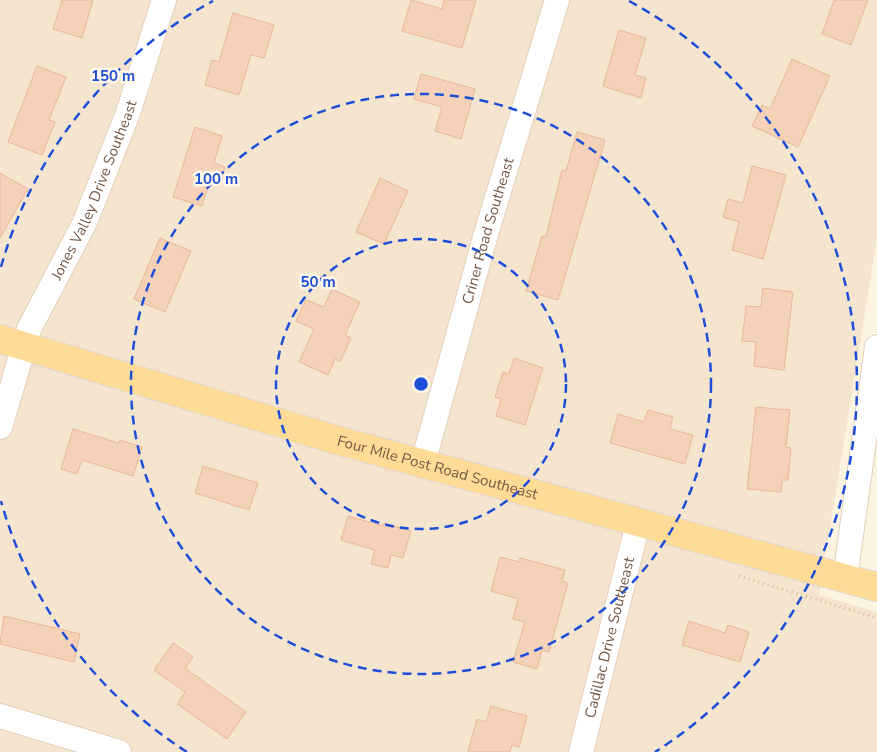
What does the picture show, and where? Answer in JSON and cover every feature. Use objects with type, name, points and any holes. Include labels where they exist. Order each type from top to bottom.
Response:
[{"type":"main road","name":"Four Mile Post Road Southeast","points":[[12,343],[340,441],[638,524],[877,587]]},
{"type":"street","name":"Jones Valley Drive Southeast","points":[[0,427],[12,343],[29,329],[85,222],[128,113],[164,0]]},
{"type":"street","name":"Criner Road Southeast","points":[[423,463],[486,234],[557,0]]},
{"type":"street","points":[[844,578],[877,347]]},
{"type":"street","name":"Cadillac Drive Southeast","points":[[582,752],[638,524]]},
{"type":"street","points":[[0,716],[119,752]]},
{"type":"shaded area","points":[[0,0],[877,0],[877,239],[819,595],[877,612],[877,752],[0,752]]},
{"type":"building","points":[[62,0],[93,0],[82,38],[53,29]]},
{"type":"building","points":[[411,0],[442,9],[444,0],[476,0],[462,48],[402,31]]},
{"type":"building","points":[[834,0],[868,0],[851,45],[822,34]]},
{"type":"building","points":[[233,13],[274,25],[264,58],[251,55],[239,95],[205,85],[212,60],[219,62]]},
{"type":"building","points":[[619,30],[646,38],[635,75],[646,78],[641,98],[603,86]]},
{"type":"building","points":[[792,59],[830,76],[798,147],[752,126],[762,105],[770,109]]},
{"type":"building","points":[[37,66],[66,77],[49,120],[55,122],[42,155],[8,142]]},
{"type":"building","points":[[421,74],[475,89],[461,139],[435,131],[442,107],[414,99]]},
{"type":"building","points":[[195,127],[222,136],[214,163],[225,167],[220,185],[210,181],[202,206],[173,197]]},
{"type":"building","points":[[577,132],[605,140],[558,300],[526,291],[542,236],[546,237],[562,170],[566,171]]},
{"type":"building","points":[[752,166],[786,175],[763,259],[732,250],[739,222],[723,217],[728,199],[743,203]]},
{"type":"building","points":[[0,173],[28,189],[0,238]]},
{"type":"building","points":[[380,178],[408,191],[384,244],[356,232]]},
{"type":"building","points":[[160,238],[191,251],[165,312],[134,299]]},
{"type":"building","points":[[763,288],[793,292],[784,370],[754,366],[756,342],[742,341],[746,306],[761,307]]},
{"type":"building","points":[[332,289],[360,302],[345,335],[351,338],[340,362],[335,359],[328,375],[299,362],[314,329],[296,321],[306,300],[324,307]]},
{"type":"building","points":[[514,358],[543,368],[525,425],[496,416],[501,399],[495,397],[503,372],[509,374]]},
{"type":"building","points":[[756,407],[790,410],[786,447],[791,448],[788,480],[782,480],[781,492],[747,489]]},
{"type":"building","points":[[648,410],[673,417],[670,429],[693,435],[685,464],[610,443],[618,414],[644,422]]},
{"type":"building","points":[[73,429],[119,443],[120,440],[142,447],[133,476],[82,460],[77,474],[61,469]]},
{"type":"building","points":[[203,466],[258,483],[249,510],[195,493]]},
{"type":"building","points":[[348,516],[383,526],[384,523],[411,531],[403,558],[391,555],[388,568],[371,564],[375,550],[341,540]]},
{"type":"building","points":[[500,557],[519,562],[520,558],[565,570],[562,581],[568,583],[549,652],[542,650],[537,669],[513,662],[525,622],[513,619],[518,599],[491,591]]},
{"type":"building","points":[[4,616],[80,634],[74,662],[0,644]]},
{"type":"building","points":[[689,621],[725,633],[728,625],[749,632],[740,662],[682,645]]},
{"type":"building","points":[[173,643],[193,657],[185,668],[246,712],[227,739],[177,704],[185,692],[154,670]]},
{"type":"building","points":[[491,706],[527,716],[519,747],[512,745],[510,752],[468,752],[477,719],[486,722]]}]
